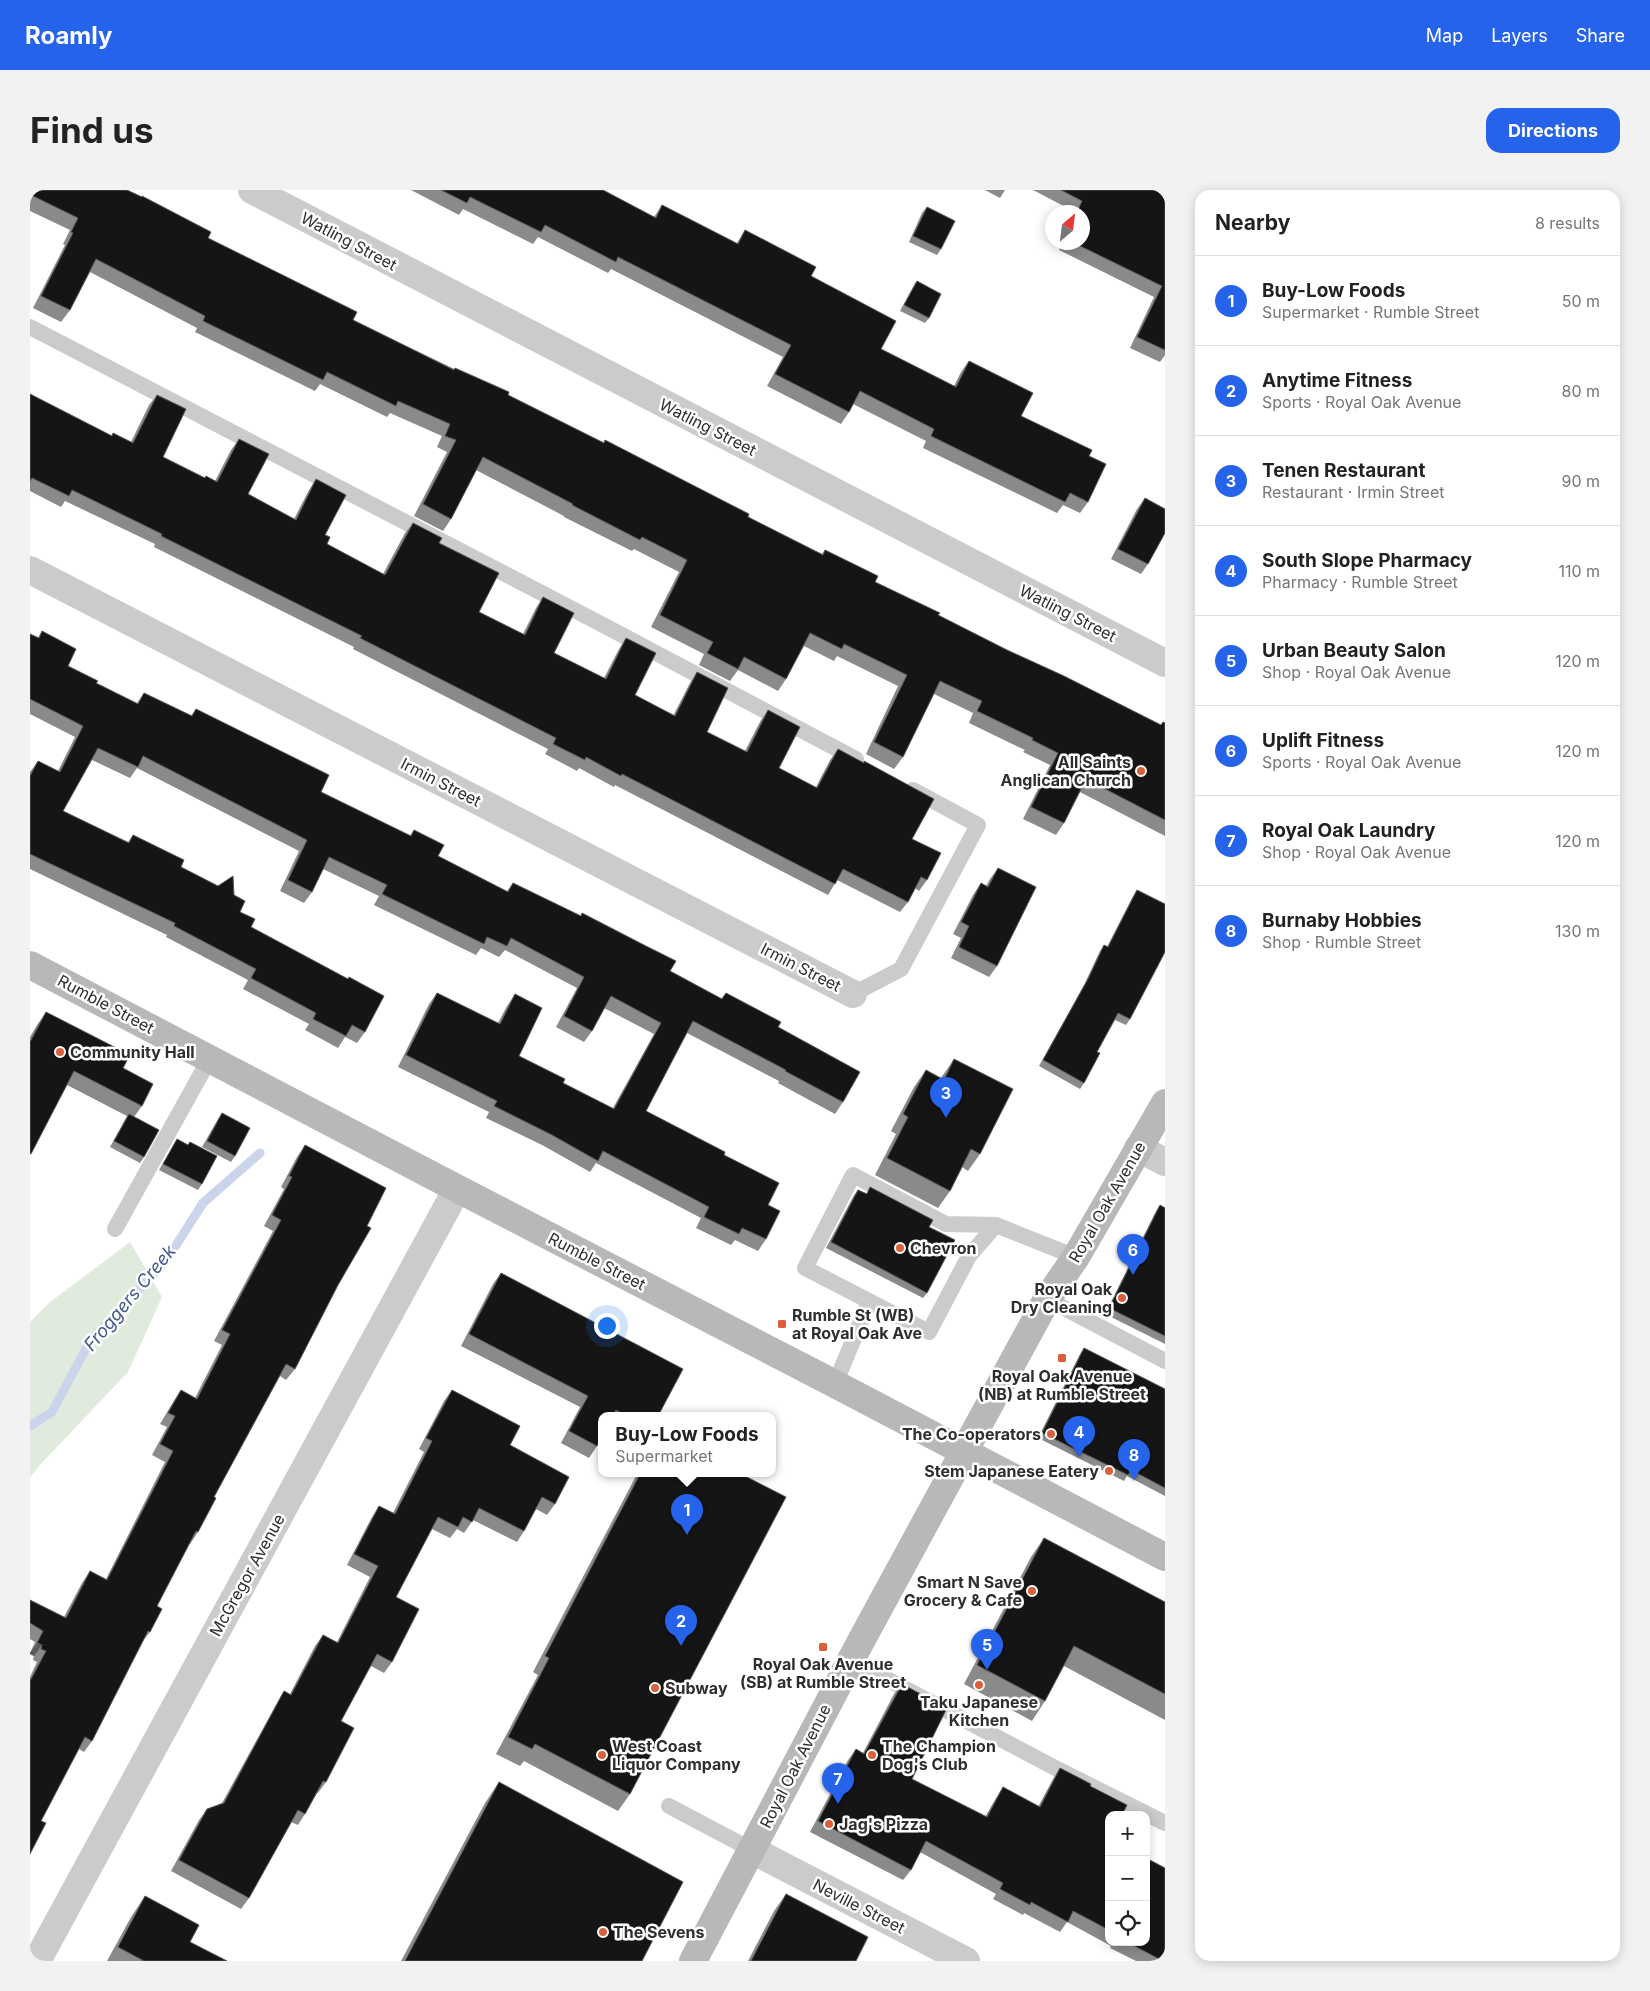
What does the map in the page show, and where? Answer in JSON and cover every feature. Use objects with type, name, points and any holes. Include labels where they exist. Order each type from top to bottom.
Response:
[{"type":"street","name":"Watling Street","points":[[252,190],[1165,664]]},
{"type":"street","name":"Irmin Street","points":[[30,570],[852,994]]},
{"type":"street","name":"Rumble Street","points":[[30,965],[1165,1557]]},
{"type":"street","name":"Royal Oak Avenue","points":[[693,1961],[850,1660],[1047,1299],[1076,1257],[1165,1103]]},
{"type":"street","points":[[1138,1148],[1165,1162]]},
{"type":"street","name":"McGregor Avenue","points":[[37,1961],[457,1189]]},
{"type":"street","name":"Neville Street","points":[[752,1850],[966,1961]]},
{"type":"lane","points":[[30,327],[866,764]]},
{"type":"lane","points":[[852,994],[901,969],[978,825],[900,783]]},
{"type":"lane","points":[[115,1229],[210,1058]]},
{"type":"lane","points":[[996,1225],[969,1256],[929,1332],[805,1268],[853,1175],[946,1224],[996,1225],[1076,1257]]},
{"type":"lane","points":[[1047,1299],[1165,1361]]},
{"type":"lane","points":[[835,1384],[869,1302]]},
{"type":"lane","points":[[850,1660],[1059,1770],[1165,1823]]},
{"type":"lane","points":[[669,1806],[752,1850]]},
{"type":"green space","points":[[130,1242],[162,1297],[128,1372],[38,1467],[30,1478],[30,1322],[50,1302]]},
{"type":"building","points":[[30,190],[127,190],[142,196],[211,232],[208,238],[357,312],[353,320],[454,370],[455,368],[509,392],[508,395],[604,443],[605,440],[749,514],[748,517],[823,555],[825,550],[878,576],[875,582],[940,613],[938,615],[1007,650],[1064,676],[1161,725],[1163,722],[1165,723],[1165,820],[1086,779],[1064,823],[1031,807],[1058,753],[1032,740],[1033,738],[977,711],[982,701],[940,681],[903,757],[874,742],[907,675],[844,644],[842,649],[810,633],[786,679],[744,657],[738,669],[707,653],[713,642],[660,615],[687,560],[642,537],[640,540],[483,457],[451,519],[423,504],[456,440],[445,436],[450,424],[398,401],[396,406],[327,372],[323,380],[203,321],[205,316],[96,259],[70,310],[41,296],[73,233],[71,232],[78,218],[31,195],[30,197]]},
{"type":"building","points":[[441,190],[603,190],[656,218],[662,205],[738,244],[745,230],[816,267],[811,276],[896,321],[881,349],[956,387],[969,361],[1033,393],[1021,416],[1092,450],[1089,456],[1106,464],[1088,502],[1070,493],[1065,502],[931,436],[934,429],[860,391],[849,412],[775,374],[791,345],[618,257],[616,262],[545,225],[541,232],[470,197],[467,203]]},
{"type":"building","points":[[1061,190],[1165,190],[1165,350],[1137,337],[1162,286],[1088,250],[1090,250],[1090,205],[1080,205],[1082,201]]},
{"type":"building","points":[[927,207],[955,221],[941,249],[913,236]]},
{"type":"building","points":[[917,281],[941,294],[929,318],[904,305]]},
{"type":"building","points":[[30,394],[112,436],[113,433],[133,443],[157,395],[186,409],[163,457],[217,482],[239,439],[269,454],[248,494],[296,520],[316,479],[346,495],[325,535],[330,537],[327,544],[385,575],[413,523],[442,538],[439,543],[499,573],[479,612],[525,635],[543,597],[574,613],[554,653],[606,679],[626,638],[656,653],[635,695],[675,716],[697,672],[728,688],[707,732],[747,752],[768,710],[800,727],[779,768],[817,788],[838,749],[864,763],[864,761],[934,799],[912,839],[941,853],[927,880],[921,877],[908,902],[843,869],[835,884],[622,774],[621,776],[586,757],[585,760],[553,744],[556,738],[360,638],[362,636],[161,536],[162,534],[72,490],[69,496],[32,478],[30,481]]},
{"type":"building","points":[[1145,498],[1165,509],[1165,533],[1148,564],[1118,549]]},
{"type":"building","points":[[42,631],[76,649],[68,666],[98,681],[96,683],[138,704],[144,693],[192,716],[196,709],[329,775],[321,792],[411,836],[414,830],[444,845],[438,856],[508,892],[513,883],[581,916],[582,913],[676,961],[670,971],[722,999],[726,993],[781,1022],[778,1027],[860,1072],[843,1102],[693,1021],[646,1111],[725,1152],[724,1155],[779,1183],[768,1205],[780,1211],[766,1239],[742,1228],[739,1234],[704,1217],[709,1207],[603,1151],[598,1161],[494,1106],[497,1101],[406,1055],[437,993],[500,1024],[515,994],[542,1008],[519,1056],[565,1079],[563,1083],[614,1109],[661,1023],[611,996],[592,1031],[564,1016],[584,977],[511,938],[507,946],[487,937],[484,944],[382,894],[387,885],[329,857],[312,892],[288,880],[307,840],[143,756],[138,767],[98,748],[63,811],[129,843],[133,835],[184,860],[181,867],[218,886],[233,876],[234,895],[245,901],[240,912],[255,919],[251,927],[384,996],[365,1032],[352,1025],[346,1036],[313,1019],[316,1013],[251,978],[256,969],[174,926],[175,923],[30,854],[30,776],[38,761],[60,772],[83,726],[30,699],[30,634],[39,638]]},
{"type":"building","points":[[998,868],[1036,887],[997,966],[959,947],[969,926],[961,922],[981,883],[988,887]]},
{"type":"building","points":[[1137,890],[1165,904],[1165,952],[1130,1019],[1118,1013],[1097,1052],[1100,1053],[1084,1083],[1043,1060],[1088,979],[1104,945],[1108,947]]},
{"type":"building","points":[[46,1012],[130,1055],[123,1068],[153,1084],[142,1106],[74,1071],[31,1154],[30,1042]]},
{"type":"building","points":[[954,1059],[1013,1089],[980,1154],[971,1149],[950,1191],[887,1158],[908,1117],[903,1114],[926,1070],[944,1080]]},
{"type":"building","points":[[222,1113],[250,1128],[235,1156],[207,1141]]},
{"type":"building","points":[[129,1114],[159,1130],[144,1157],[114,1141]]},
{"type":"building","points":[[177,1139],[188,1145],[190,1142],[217,1156],[202,1184],[163,1164]]},
{"type":"building","points":[[305,1145],[386,1188],[367,1226],[371,1228],[338,1285],[295,1369],[286,1364],[157,1606],[162,1609],[150,1632],[148,1631],[92,1741],[85,1737],[41,1821],[46,1823],[30,1854],[30,1681],[46,1651],[41,1649],[42,1645],[37,1643],[43,1631],[30,1623],[30,1600],[66,1618],[90,1571],[107,1580],[173,1451],[160,1444],[175,1416],[168,1413],[181,1390],[197,1399],[230,1334],[222,1330],[281,1220],[272,1215],[292,1177],[289,1176]]},
{"type":"building","points":[[870,1187],[933,1220],[929,1227],[955,1240],[927,1293],[831,1242],[858,1190],[867,1194]]},
{"type":"building","points":[[1160,1205],[1165,1208],[1165,1336],[1109,1308]]},
{"type":"building","points":[[501,1273],[683,1369],[660,1412],[620,1412],[616,1410],[615,1412],[598,1412],[597,1446],[569,1431],[588,1396],[469,1334]]},
{"type":"building","points":[[1084,1348],[1165,1389],[1165,1488],[1131,1470],[1128,1475],[1042,1433]]},
{"type":"building","points":[[452,1390],[520,1426],[510,1445],[569,1477],[555,1504],[542,1497],[524,1531],[479,1508],[472,1522],[463,1517],[458,1527],[438,1517],[396,1597],[419,1609],[392,1662],[377,1654],[341,1721],[354,1728],[326,1782],[323,1781],[305,1814],[298,1810],[249,1898],[179,1860],[207,1809],[224,1803],[284,1691],[291,1695],[323,1635],[338,1643],[378,1566],[354,1554],[379,1506],[395,1514],[432,1441],[426,1438]]},
{"type":"building","points":[[638,1477],[747,1477],[786,1497],[630,1794],[535,1744],[532,1749],[508,1737],[549,1658],[545,1656]]},
{"type":"building","points":[[1044,1538],[1165,1602],[1165,1694],[1074,1646],[1045,1701],[977,1665]]},
{"type":"building","points":[[902,1684],[947,1708],[912,1779],[987,1817],[1003,1787],[1040,1807],[1060,1768],[1127,1805],[1124,1811],[1105,1811],[1105,1928],[1073,1911],[1068,1922],[1031,1902],[1030,1905],[1000,1889],[1003,1883],[926,1841],[911,1870],[818,1821],[856,1749],[864,1754]]},
{"type":"building","points":[[499,1782],[683,1882],[642,1961],[405,1961]]},
{"type":"building","points":[[1150,1860],[1165,1868],[1165,1961],[1135,1946],[1150,1946]]},
{"type":"building","points":[[786,1894],[868,1937],[856,1961],[751,1961]]},
{"type":"building","points":[[145,1896],[199,1925],[190,1942],[227,1961],[144,1961],[118,1947]]},
{"type":"waterway","name":"Froggers Creek","points":[[30,1426],[52,1412],[90,1341],[166,1261],[203,1203],[260,1153]]},
{"type":"place","name":"All Saints Anglican Church","points":[[1141,771]]},
{"type":"place","name":"Community Hall","points":[[60,1052]]},
{"type":"place","name":"Tenen Restaurant","points":[[946,1118]]},
{"type":"place","name":"Chevron","points":[[900,1248]]},
{"type":"place","name":"Uplift Fitness","points":[[1133,1275]]},
{"type":"place","name":"Royal Oak Dry Cleaning","points":[[1122,1298]]},
{"type":"place","name":"Rumble St (WB) at Royal Oak Ave","points":[[782,1324]]},
{"type":"place","name":"Royal Oak Avenue (NB) at Rumble Street","points":[[1062,1358]]},
{"type":"place","name":"The Co-operators","points":[[1051,1434]]},
{"type":"place","name":"South Slope Pharmacy","points":[[1079,1457]]},
{"type":"place","name":"Stem Japanese Eatery","points":[[1109,1471]]},
{"type":"place","name":"Burnaby Hobbies","points":[[1134,1480]]},
{"type":"place","name":"Buy-Low Foods","points":[[687,1535]]},
{"type":"place","name":"Smart N Save Grocery & Cafe","points":[[1032,1591]]},
{"type":"place","name":"Anytime Fitness","points":[[681,1646]]},
{"type":"place","name":"Royal Oak Avenue (SB) at Rumble Street","points":[[823,1647]]},
{"type":"place","name":"Urban Beauty Salon","points":[[987,1670]]},
{"type":"place","name":"Taku Japanese Kitchen","points":[[979,1685]]},
{"type":"place","name":"Subway","points":[[655,1688]]},
{"type":"place","name":"West Coast Liquor Company","points":[[602,1755]]},
{"type":"place","name":"The Champion Dog's Club","points":[[872,1755]]},
{"type":"place","name":"Royal Oak Laundry","points":[[838,1804]]},
{"type":"place","name":"Jag's Pizza","points":[[829,1824]]},
{"type":"place","name":"The Sevens","points":[[603,1932]]}]
